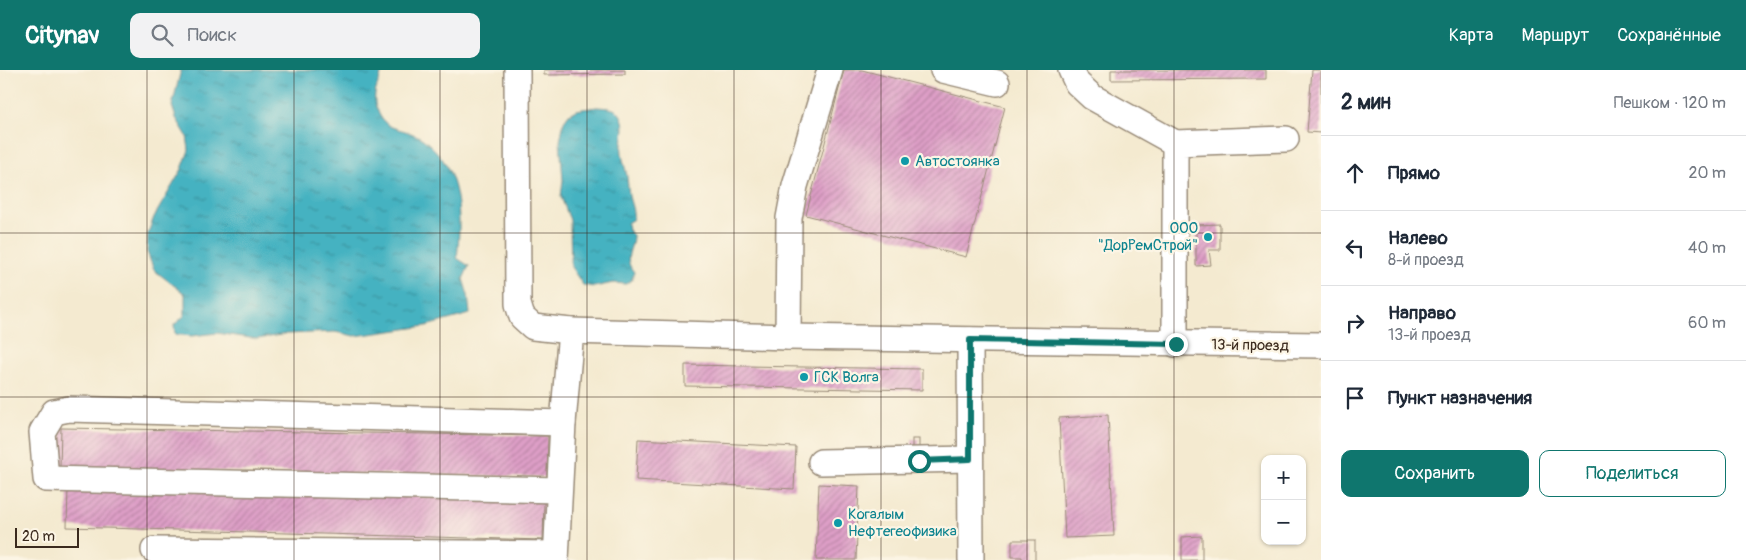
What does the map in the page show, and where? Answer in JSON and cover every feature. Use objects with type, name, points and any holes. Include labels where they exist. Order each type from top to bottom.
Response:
[{"type":"street","name":"13-й проезд","points":[[517,70],[518,304],[522,317],[533,327],[571,331],[788,337],[1321,345]]},
{"type":"street","points":[[788,337],[788,218],[795,186],[830,70]]},
{"type":"street","points":[[943,70],[998,83]]},
{"type":"street","points":[[1071,70],[1077,83],[1092,97],[1175,143],[1286,139]]},
{"type":"street","points":[[1175,143],[1176,344]]},
{"type":"street","points":[[154,550],[556,557],[563,422],[571,331]]},
{"type":"street","points":[[970,340],[971,560]]},
{"type":"street","points":[[559,490],[46,479],[42,432],[54,412],[69,409],[563,422]]},
{"type":"street","points":[[821,462],[970,459]]},
{"type":"water","points":[[181,70],[382,70],[376,90],[375,106],[382,119],[390,126],[416,135],[428,143],[442,158],[449,171],[454,185],[459,214],[457,258],[469,266],[463,279],[468,295],[470,314],[426,326],[355,336],[335,332],[286,334],[257,339],[217,333],[191,336],[175,334],[174,325],[185,315],[185,294],[154,270],[147,252],[148,233],[154,217],[182,169],[189,150],[187,136],[176,118],[172,106]]},
{"type":"water","points":[[597,107],[617,111],[624,125],[622,154],[633,210],[633,219],[627,223],[628,230],[633,235],[628,258],[634,272],[632,279],[626,284],[613,283],[594,287],[583,285],[571,267],[570,220],[561,197],[563,180],[560,141],[564,121],[569,114],[576,110]]},
{"type":"building","points":[[544,70],[625,70],[625,74],[544,75]]},
{"type":"building","name":"Автостоянка","points":[[844,70],[862,70],[1005,107],[966,257],[806,215]]},
{"type":"building","points":[[1111,70],[1266,70],[1266,79],[1111,80]]},
{"type":"building","points":[[1312,70],[1321,70],[1321,133],[1307,132]]},
{"type":"building","name":"ООО \"ДорРемСтрой\"","points":[[1220,224],[1220,250],[1209,250],[1211,265],[1196,266],[1196,225]]},
{"type":"building","name":"ГСК Волга","points":[[685,365],[922,369],[922,390],[685,386]]},
{"type":"building","points":[[1108,415],[1114,536],[1065,538],[1059,418]]},
{"type":"building","points":[[61,428],[548,436],[547,477],[60,468]]},
{"type":"building","points":[[638,439],[796,447],[794,489],[636,480]]},
{"type":"building","points":[[912,439],[919,439],[919,452],[912,452]]},
{"type":"building","name":"Когалым Нефтегеофизика","points":[[819,484],[859,486],[856,560],[816,560]]},
{"type":"building","points":[[68,487],[544,500],[543,540],[67,527]]},
{"type":"building","points":[[1202,536],[1202,560],[1182,560],[1182,537]]},
{"type":"building","points":[[1012,540],[1035,540],[1035,560],[1022,560],[1022,557],[1012,557]]},
{"type":"place","name":"Автостоянка","points":[[905,161]]},
{"type":"place","name":"ООО \"ДорРемСтрой\"","points":[[1208,237]]},
{"type":"place","name":"ГСК Волга","points":[[804,377]]},
{"type":"place","name":"Когалым Нефтегеофизика","points":[[838,523]]},
{"type":"route","points":[[919,461],[970,459],[970,340],[1176,344]]}]
